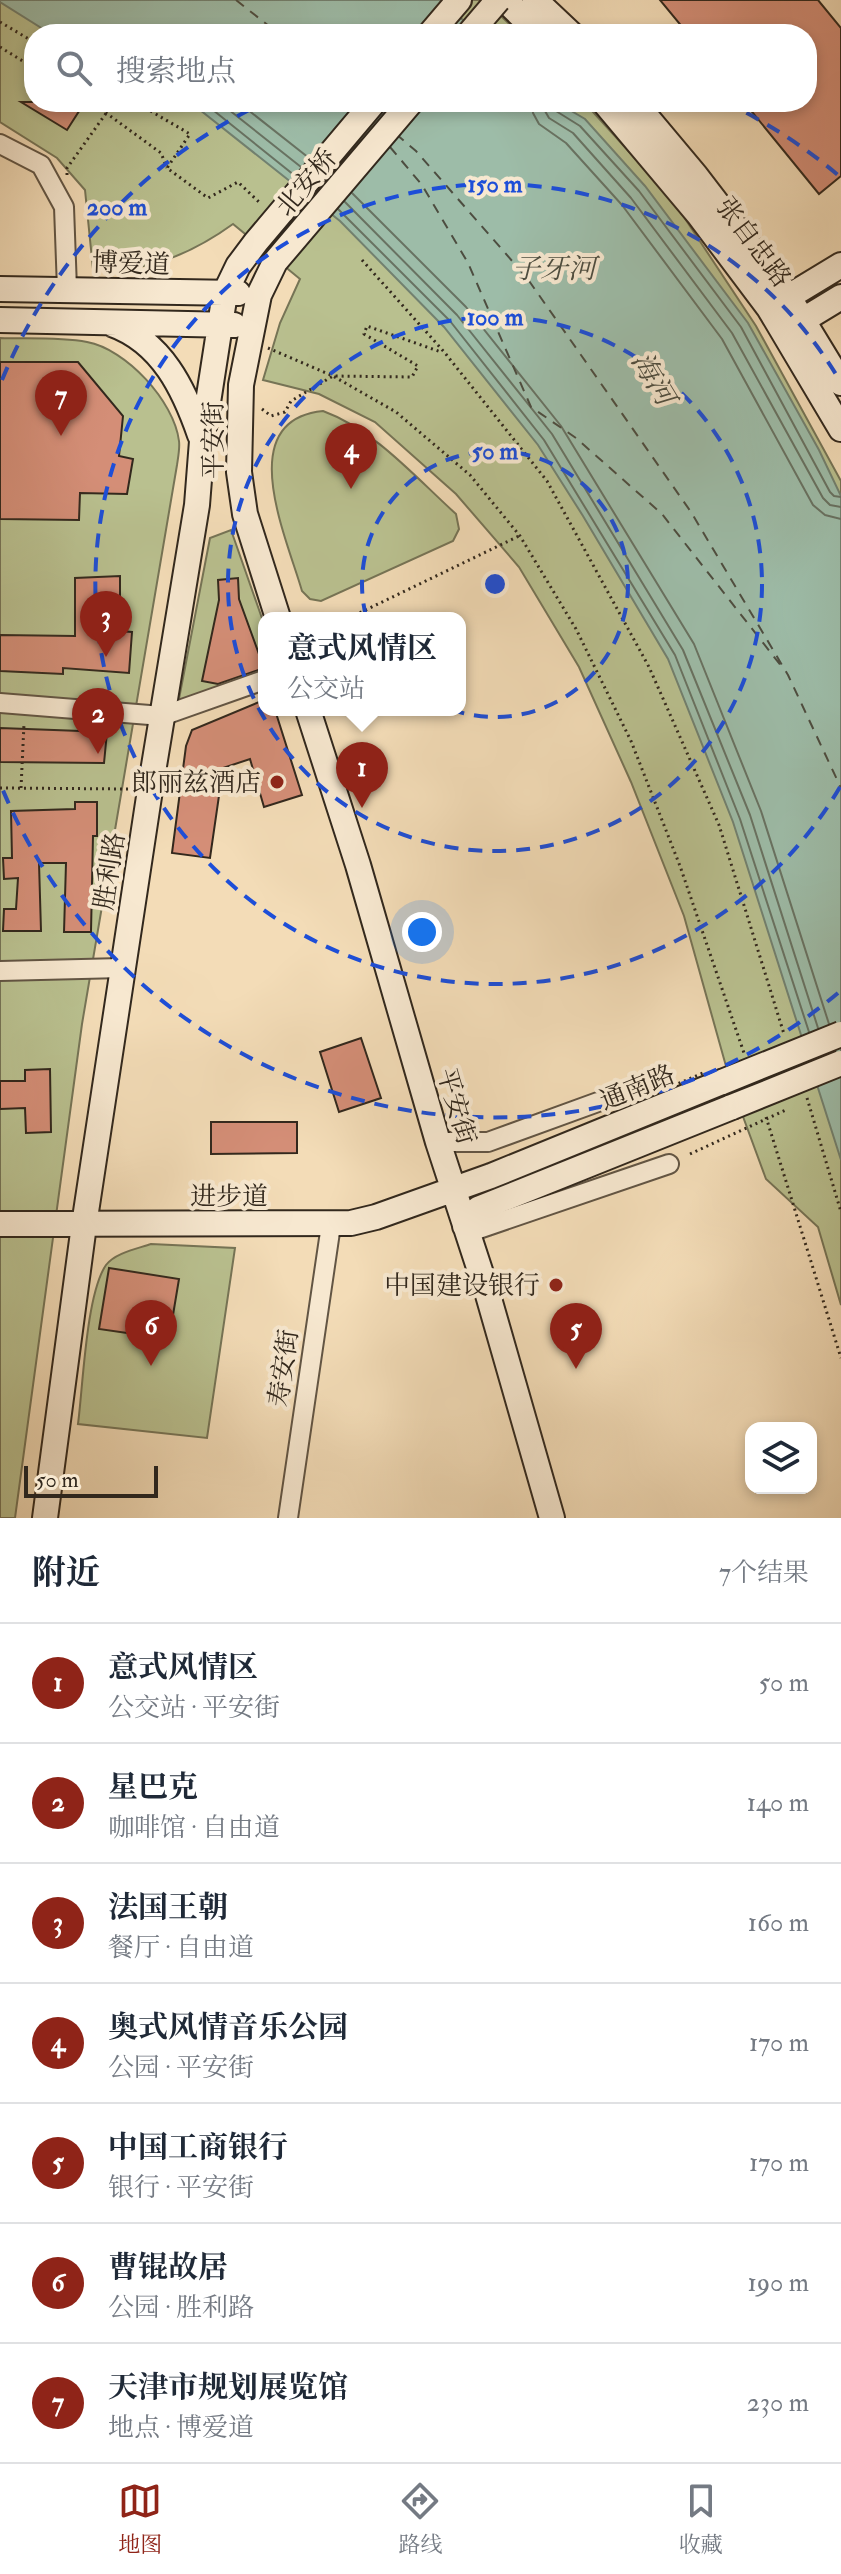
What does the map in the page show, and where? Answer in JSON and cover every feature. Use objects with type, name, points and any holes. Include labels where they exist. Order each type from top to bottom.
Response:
[{"type":"main road","points":[[439,24],[459,0]]},
{"type":"main road","points":[[478,24],[498,0]]},
{"type":"main road","points":[[505,0],[530,24]]},
{"type":"main road","points":[[535,0],[560,24]]},
{"type":"main road","name":"北安桥","points":[[256,242],[366,112]]},
{"type":"main road","name":"北安桥","points":[[236,322],[259,295],[275,262],[402,112]]},
{"type":"main road","name":"张自忠路","points":[[612,112],[778,302]]},
{"type":"main road","name":"张自忠路","points":[[642,112],[696,176],[794,326],[841,383]]},
{"type":"main road","name":"胜利路","points":[[45,1518],[122,968],[197,505],[202,441],[236,322],[238,266],[256,242]]},
{"type":"main road","points":[[778,302],[841,265]]},
{"type":"main road","points":[[189,293],[219,281],[238,266]]},
{"type":"main road","name":"博爱道","points":[[0,289],[189,293]]},
{"type":"main road","points":[[189,293],[207,298],[236,322]]},
{"type":"main road","points":[[794,326],[841,297]]},
{"type":"main road","points":[[0,320],[236,322]]},
{"type":"main road","points":[[103,321],[127,331],[160,356],[181,387],[202,441]]},
{"type":"main road","name":"平安街","points":[[236,322],[241,385],[239,472],[245,514],[276,612]]},
{"type":"main road","name":"张自忠路","points":[[794,326],[841,429]]},
{"type":"main road","name":"平安街","points":[[310,716],[362,879],[453,1191],[488,1295],[552,1518]]},
{"type":"main road","name":"通南路","points":[[453,1191],[841,1034]]},
{"type":"main road","name":"通南路","points":[[466,1229],[470,1215],[478,1209],[841,1063]]},
{"type":"main road","name":"进步道","points":[[0,1224],[331,1225],[376,1217],[453,1191]]},
{"type":"street","points":[[0,144],[41,165],[64,207],[67,289]]},
{"type":"street","points":[[0,703],[162,716],[258,682]]},
{"type":"street","points":[[0,971],[122,968]]},
{"type":"street","points":[[438,1142],[488,1142],[598,1102]]},
{"type":"street","points":[[466,1229],[669,1164]]},
{"type":"street","name":"寿安街","points":[[288,1518],[331,1225]]},
{"type":"path","points":[[0,22],[24,36]]},
{"type":"path","points":[[0,47],[24,62]]},
{"type":"path","points":[[64,207],[67,168],[107,112],[161,153],[167,168],[208,198],[238,182],[276,218]]},
{"type":"path","points":[[152,112],[190,134],[167,168]]},
{"type":"path","points":[[362,260],[445,353],[547,481],[649,667],[719,825],[789,1047]]},
{"type":"path","points":[[236,322],[396,412],[470,475],[520,536],[576,629],[631,741],[680,866],[746,1057]]},
{"type":"path","points":[[241,385],[271,416],[285,412],[291,401],[333,376],[412,377],[418,366],[364,334],[367,326],[445,353]]},
{"type":"path","points":[[362,612],[520,536]]},
{"type":"path","points":[[21,788],[25,704]]},
{"type":"path","points":[[0,788],[150,790]]},
{"type":"path","points":[[805,1091],[841,1212]]},
{"type":"path","points":[[690,1154],[811,1098]]},
{"type":"path","points":[[766,1116],[841,1358]]},
{"type":"shaded area","points":[[0,0],[484,0],[509,24],[24,24],[24,112],[593,112],[672,199],[756,326],[841,481],[841,1305],[818,1227],[766,1179],[731,1084],[684,916],[631,782],[579,667],[519,567],[456,494],[375,422],[319,394],[263,380],[280,323],[300,279],[233,224],[218,235],[167,260],[130,269],[93,269],[85,190],[57,158],[0,122]]},
{"type":"shaded area","points":[[0,338],[76,340],[117,355],[146,379],[158,394],[175,426],[179,444],[82,1024],[15,1518],[0,1518]]},
{"type":"shaded area","points":[[323,411],[360,430],[394,456],[456,514],[459,529],[453,541],[321,601],[310,599],[302,591],[278,513],[272,458],[279,435],[295,419]]},
{"type":"shaded area","points":[[231,530],[260,612],[258,675],[178,704],[210,538]]},
{"type":"shaded area","points":[[151,1244],[235,1248],[207,1438],[78,1424],[86,1342],[99,1279],[106,1265],[115,1257]]},
{"type":"water","points":[[440,0],[468,24],[35,24],[0,2]]},
{"type":"water","name":"子牙河","points":[[203,112],[573,112],[585,119],[645,186],[748,323],[819,450],[841,496],[841,1160],[733,822],[668,659],[538,445],[444,327],[340,221]]},
{"type":"building","points":[[660,0],[818,0],[841,28],[841,176],[819,194],[752,112],[817,112],[817,24],[680,24]]},
{"type":"building","points":[[37,112],[78,112],[67,130]]},
{"type":"building","points":[[0,362],[78,362],[123,416],[119,456],[133,459],[127,494],[80,493],[79,520],[0,519]]},
{"type":"building","points":[[120,576],[120,631],[132,632],[129,673],[63,668],[63,674],[0,671],[0,635],[75,636],[75,578]]},
{"type":"building","points":[[238,578],[239,599],[258,651],[258,670],[218,684],[202,681],[219,600],[218,580]]},
{"type":"building","name":"郎丽兹酒店","points":[[258,702],[258,716],[277,716],[302,795],[264,807],[250,759],[223,768],[210,858],[172,853],[186,746],[192,730]]},
{"type":"building","points":[[0,728],[107,732],[104,763],[0,762]]},
{"type":"building","points":[[75,802],[97,802],[97,836],[93,836],[91,932],[64,932],[66,863],[39,863],[41,931],[3,931],[4,909],[16,909],[18,878],[4,879],[3,858],[12,858],[11,811],[75,809]]},
{"type":"building","points":[[361,1038],[381,1098],[339,1112],[320,1052]]},
{"type":"building","points":[[50,1069],[51,1132],[26,1133],[25,1108],[0,1109],[0,1081],[25,1081],[25,1070]]},
{"type":"building","points":[[211,1122],[297,1122],[297,1153],[211,1154]]},
{"type":"building","points":[[109,1268],[179,1279],[169,1339],[99,1329]]},
{"type":"ferry route","points":[[236,0],[266,24]]},
{"type":"ferry route","points":[[396,134],[416,151],[527,278],[691,512],[788,675],[841,788]]},
{"type":"ferry route","points":[[390,147],[422,185],[468,263],[531,407],[576,438],[662,514],[782,667]]},
{"type":"place","name":"天津市规划展览馆","points":[[61,436]]},
{"type":"place","name":"奥式风情音乐公园","points":[[351,489]]},
{"type":"place","name":"法国王朝","points":[[106,657]]},
{"type":"place","name":"星巴克","points":[[98,754]]},
{"type":"place","name":"郎丽兹酒店","points":[[277,782]]},
{"type":"place","name":"意式风情区","points":[[362,808]]},
{"type":"place","name":"中国建设银行","points":[[556,1285]]},
{"type":"place","name":"曹锟故居","points":[[151,1366]]},
{"type":"place","name":"中国工商银行","points":[[576,1369]]},
{"type":"water label","name":"海河","points":[[654,378]]}]
